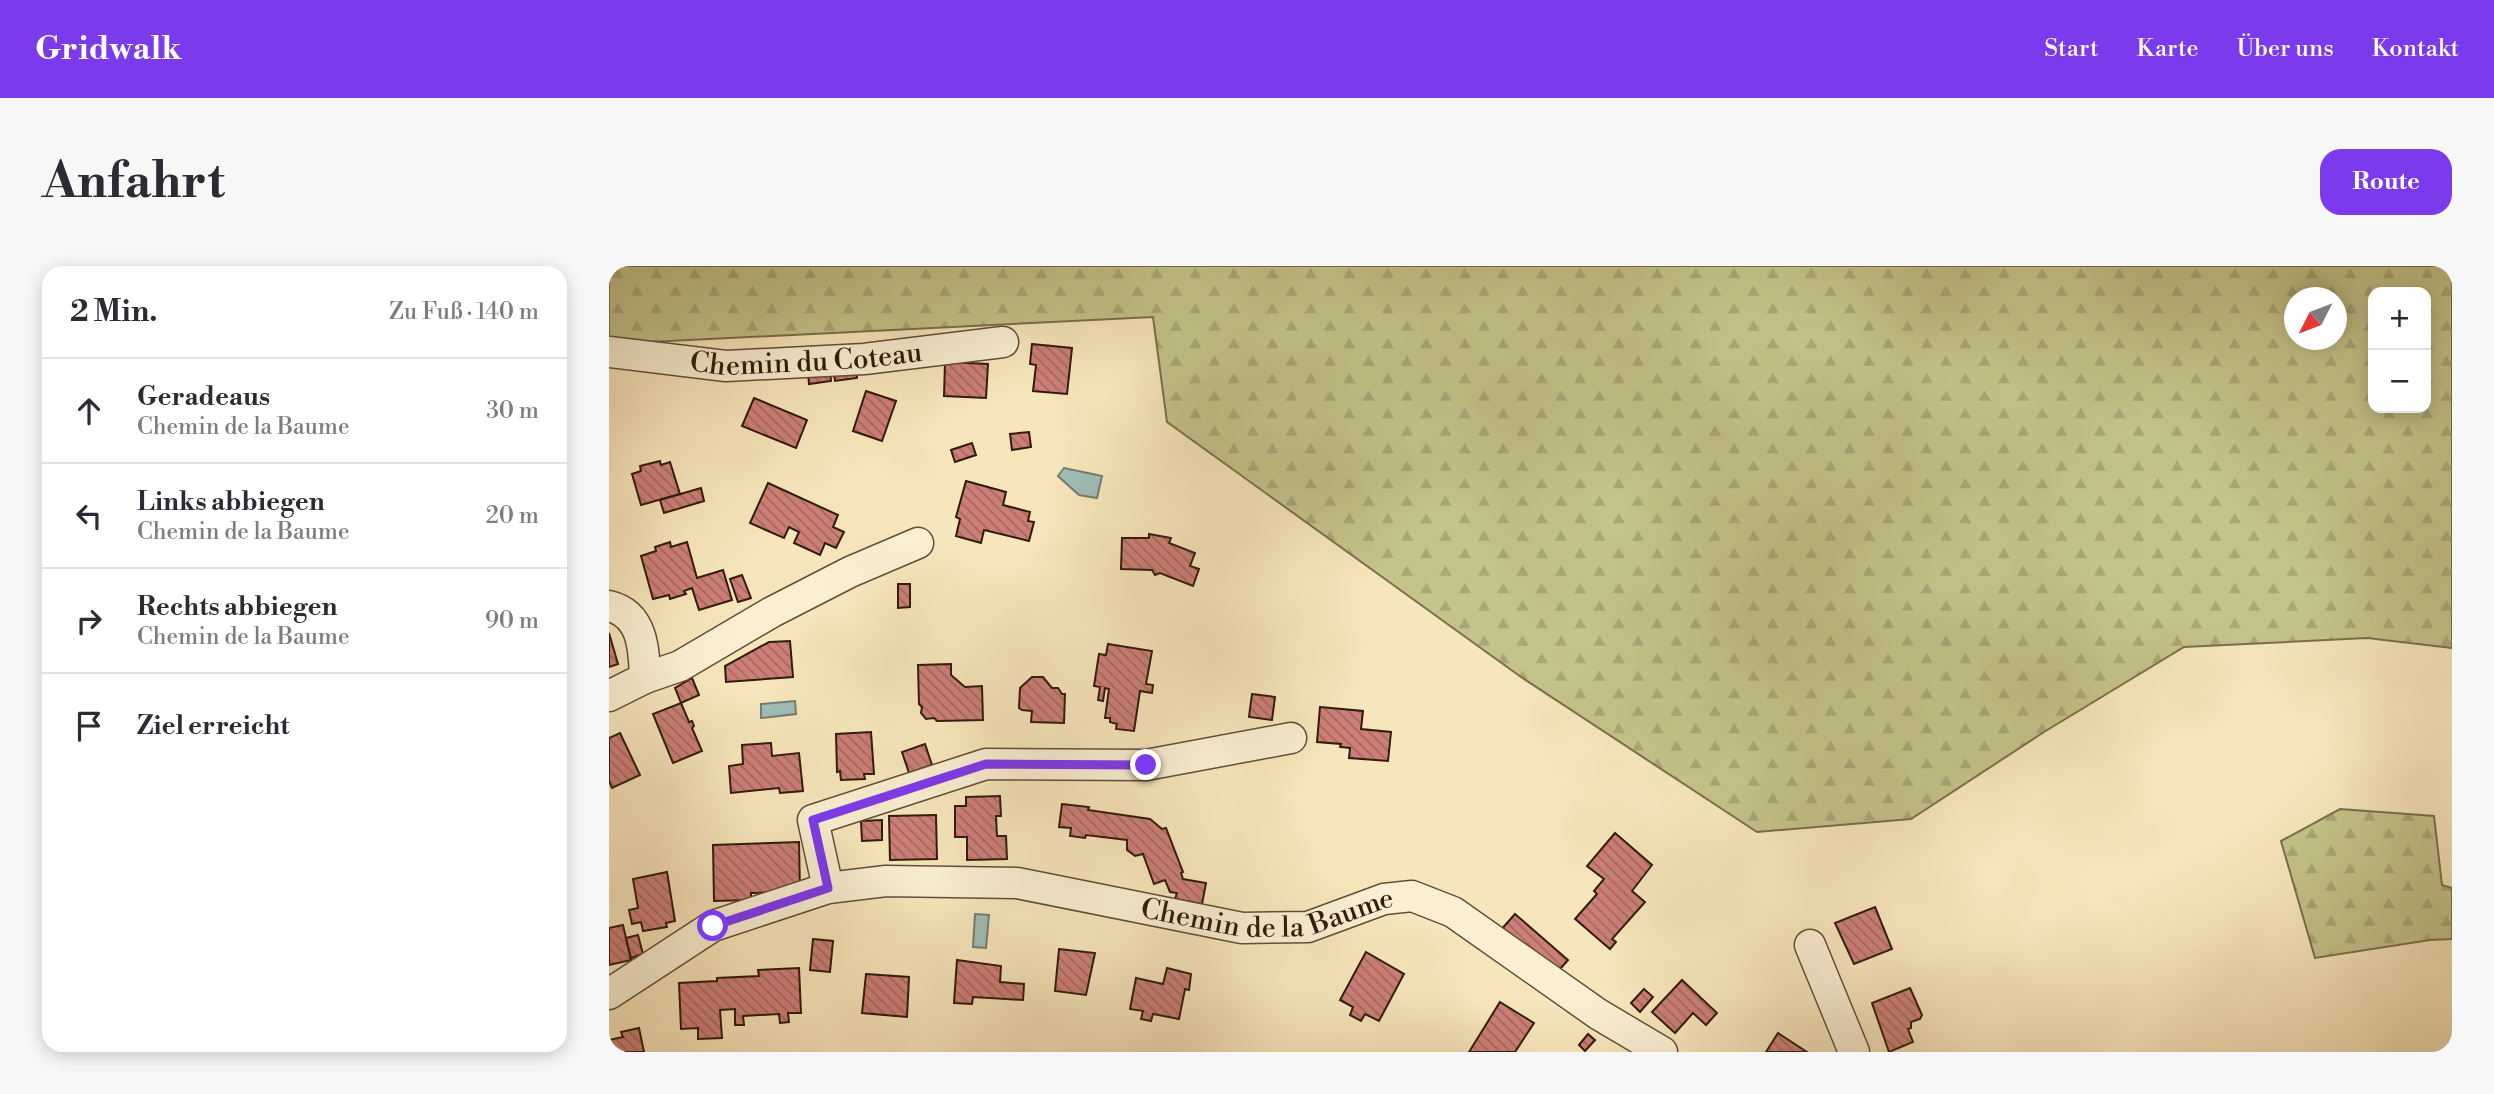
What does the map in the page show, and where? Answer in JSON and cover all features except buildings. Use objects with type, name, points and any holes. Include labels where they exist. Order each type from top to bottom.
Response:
[{"type":"street","name":"Chemin du Coteau","points":[[609,352],[726,366],[864,359],[1003,342]]},
{"type":"street","points":[[609,696],[645,678],[680,666],[772,612],[850,572],[918,542]]},
{"type":"street","points":[[609,606],[624,612],[638,628],[642,638],[645,678]]},
{"type":"street","points":[[828,888],[813,820],[986,764],[1146,765],[1291,737]]},
{"type":"street","name":"Chemin de la Baume","points":[[609,994],[713,926],[828,888],[886,881],[1017,883],[1242,928],[1308,926],[1384,899],[1412,896],[1453,912],[1598,1014],[1662,1052]]},
{"type":"street","points":[[1810,945],[1854,1052]]},
{"type":"green space","points":[[609,266],[2452,266],[2452,648],[2367,638],[2184,647],[2044,732],[1911,819],[1757,832],[1521,677],[1167,422],[1153,317],[609,344]]},
{"type":"green space","points":[[2340,809],[2434,816],[2442,885],[2452,888],[2452,939],[2315,958],[2281,841]]},
{"type":"water","points":[[1064,468],[1102,476],[1097,498],[1079,495],[1058,476]]},
{"type":"water","points":[[795,701],[796,714],[761,718],[761,704]]},
{"type":"water","points":[[975,914],[989,915],[986,948],[973,947]]},
{"type":"route","points":[[713,926],[828,888],[813,820],[986,764],[1146,765]]}]
